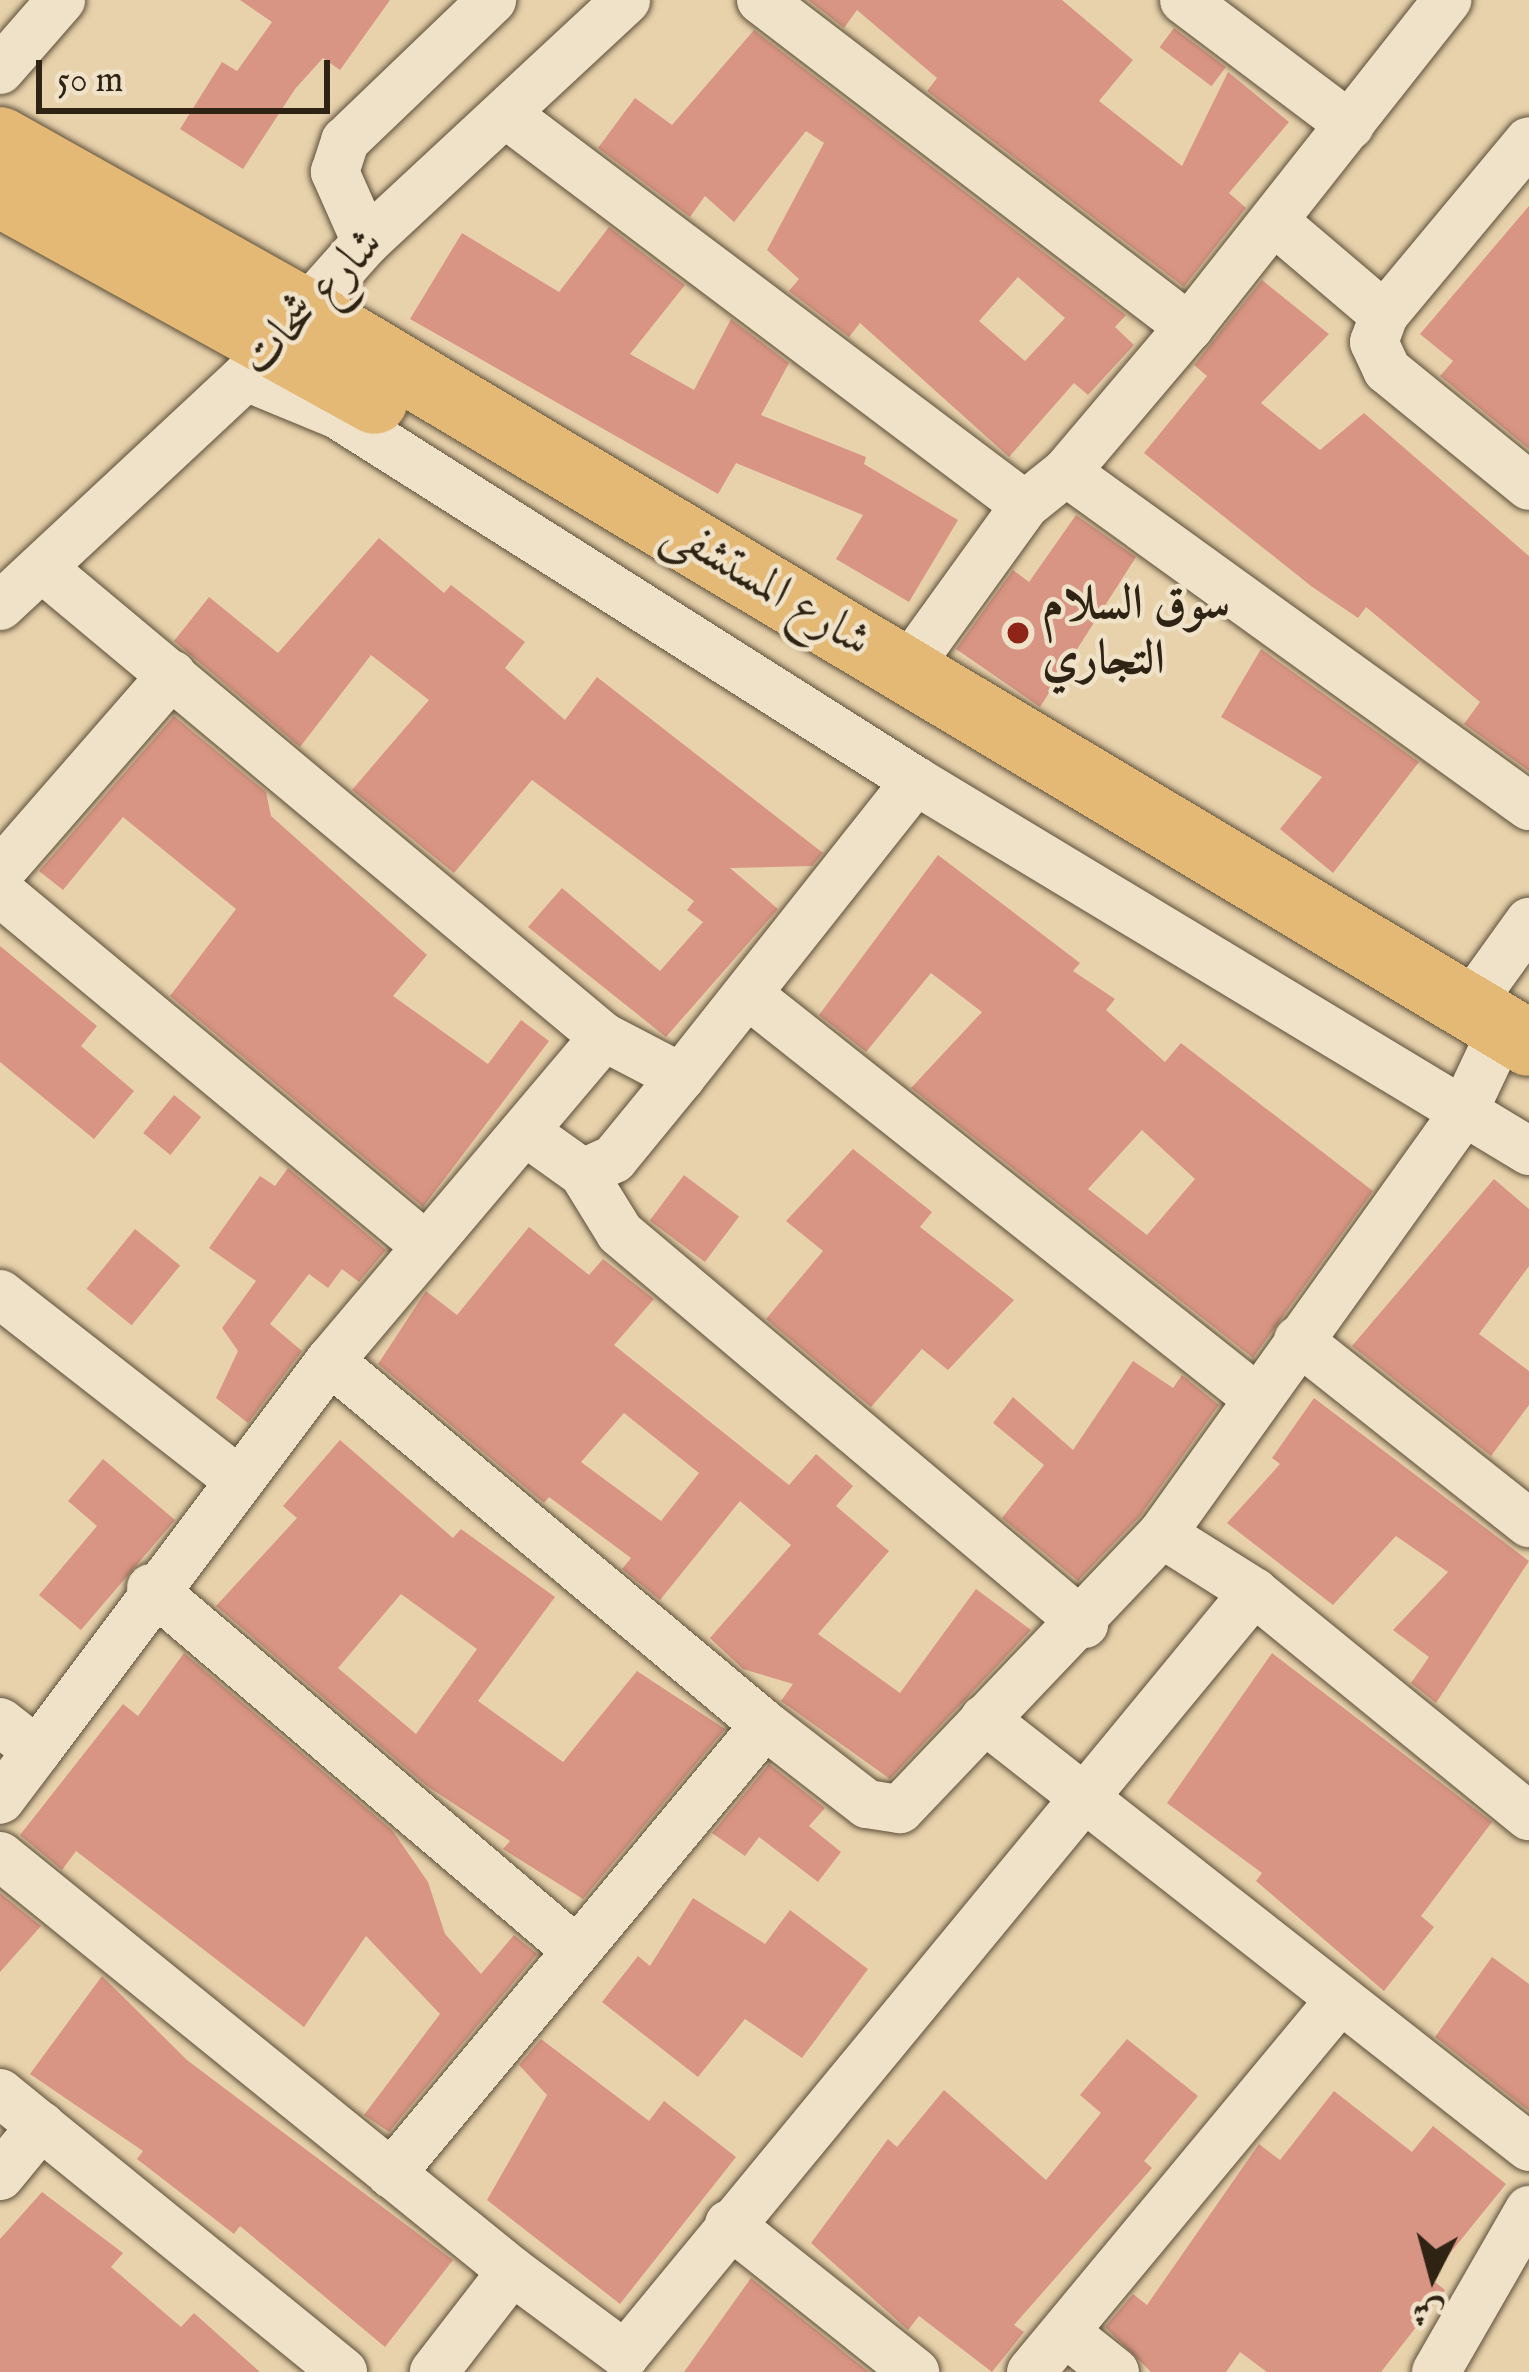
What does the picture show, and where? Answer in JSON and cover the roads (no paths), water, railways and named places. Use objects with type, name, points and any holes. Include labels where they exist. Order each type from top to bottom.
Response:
[{"type":"main road","name":"شارع المستشفى","points":[[0,140],[274,345],[906,670],[1496,1056]]},
{"type":"main road","name":"شارع المستشفى","points":[[0,194],[694,586],[1496,1056]]},
{"type":"street","points":[[0,70],[61,0]]},
{"type":"street","points":[[366,242],[335,172],[345,141],[492,0]]},
{"type":"street","name":"شارع شحات","points":[[0,607],[274,345],[366,242],[626,0]]},
{"type":"street","points":[[761,0],[1189,327]]},
{"type":"street","points":[[1184,0],[1349,125]]},
{"type":"street","points":[[906,670],[1025,506],[1066,472],[1276,223],[1447,0]]},
{"type":"street","points":[[507,115],[1025,506]]},
{"type":"street","points":[[1529,141],[1384,315],[1377,360],[1529,486]]},
{"type":"street","points":[[1276,223],[1384,315]]},
{"type":"street","points":[[274,345],[338,415],[916,781],[1496,1056],[1529,1151]]},
{"type":"street","points":[[1066,472],[1529,806]]},
{"type":"street","points":[[42,568],[604,1037],[682,1077]]},
{"type":"street","points":[[0,872],[172,675]]},
{"type":"street","points":[[583,1173],[614,1159],[751,997],[916,781]]},
{"type":"street","points":[[0,892],[426,1246]]},
{"type":"street","points":[[330,1361],[765,1724],[885,1812],[913,1804],[984,1719],[1084,1624],[1162,1534],[1258,1400],[1496,1056],[1529,922]]},
{"type":"street","points":[[751,997],[1258,1400]]},
{"type":"street","points":[[0,1800],[18,1737],[151,1588],[426,1246],[530,1136],[604,1037]]},
{"type":"street","points":[[530,1136],[583,1173],[620,1233],[1084,1624]]},
{"type":"street","points":[[0,1294],[238,1480]]},
{"type":"street","points":[[1298,1340],[1529,1523]]},
{"type":"street","points":[[1162,1534],[1254,1592],[1529,1816]]},
{"type":"street","points":[[151,1588],[575,1949]]},
{"type":"street","points":[[0,1856],[512,2271],[618,2363],[1254,1592]]},
{"type":"street","points":[[984,1719],[1529,2146]]},
{"type":"street","points":[[391,2174],[765,1724]]},
{"type":"street","points":[[1031,2372],[1340,2001]]},
{"type":"street","points":[[0,2092],[343,2372]]},
{"type":"street","points":[[0,2176],[41,2126]]},
{"type":"street","points":[[1436,2372],[1529,2210]]},
{"type":"street","points":[[729,2224],[915,2372]]},
{"type":"street","points":[[434,2372],[512,2271]]},
{"type":"street","points":[[1065,2332],[1115,2372]]},
{"type":"place","name":"سوق السلام التجاري","points":[[1018,633]]}]
